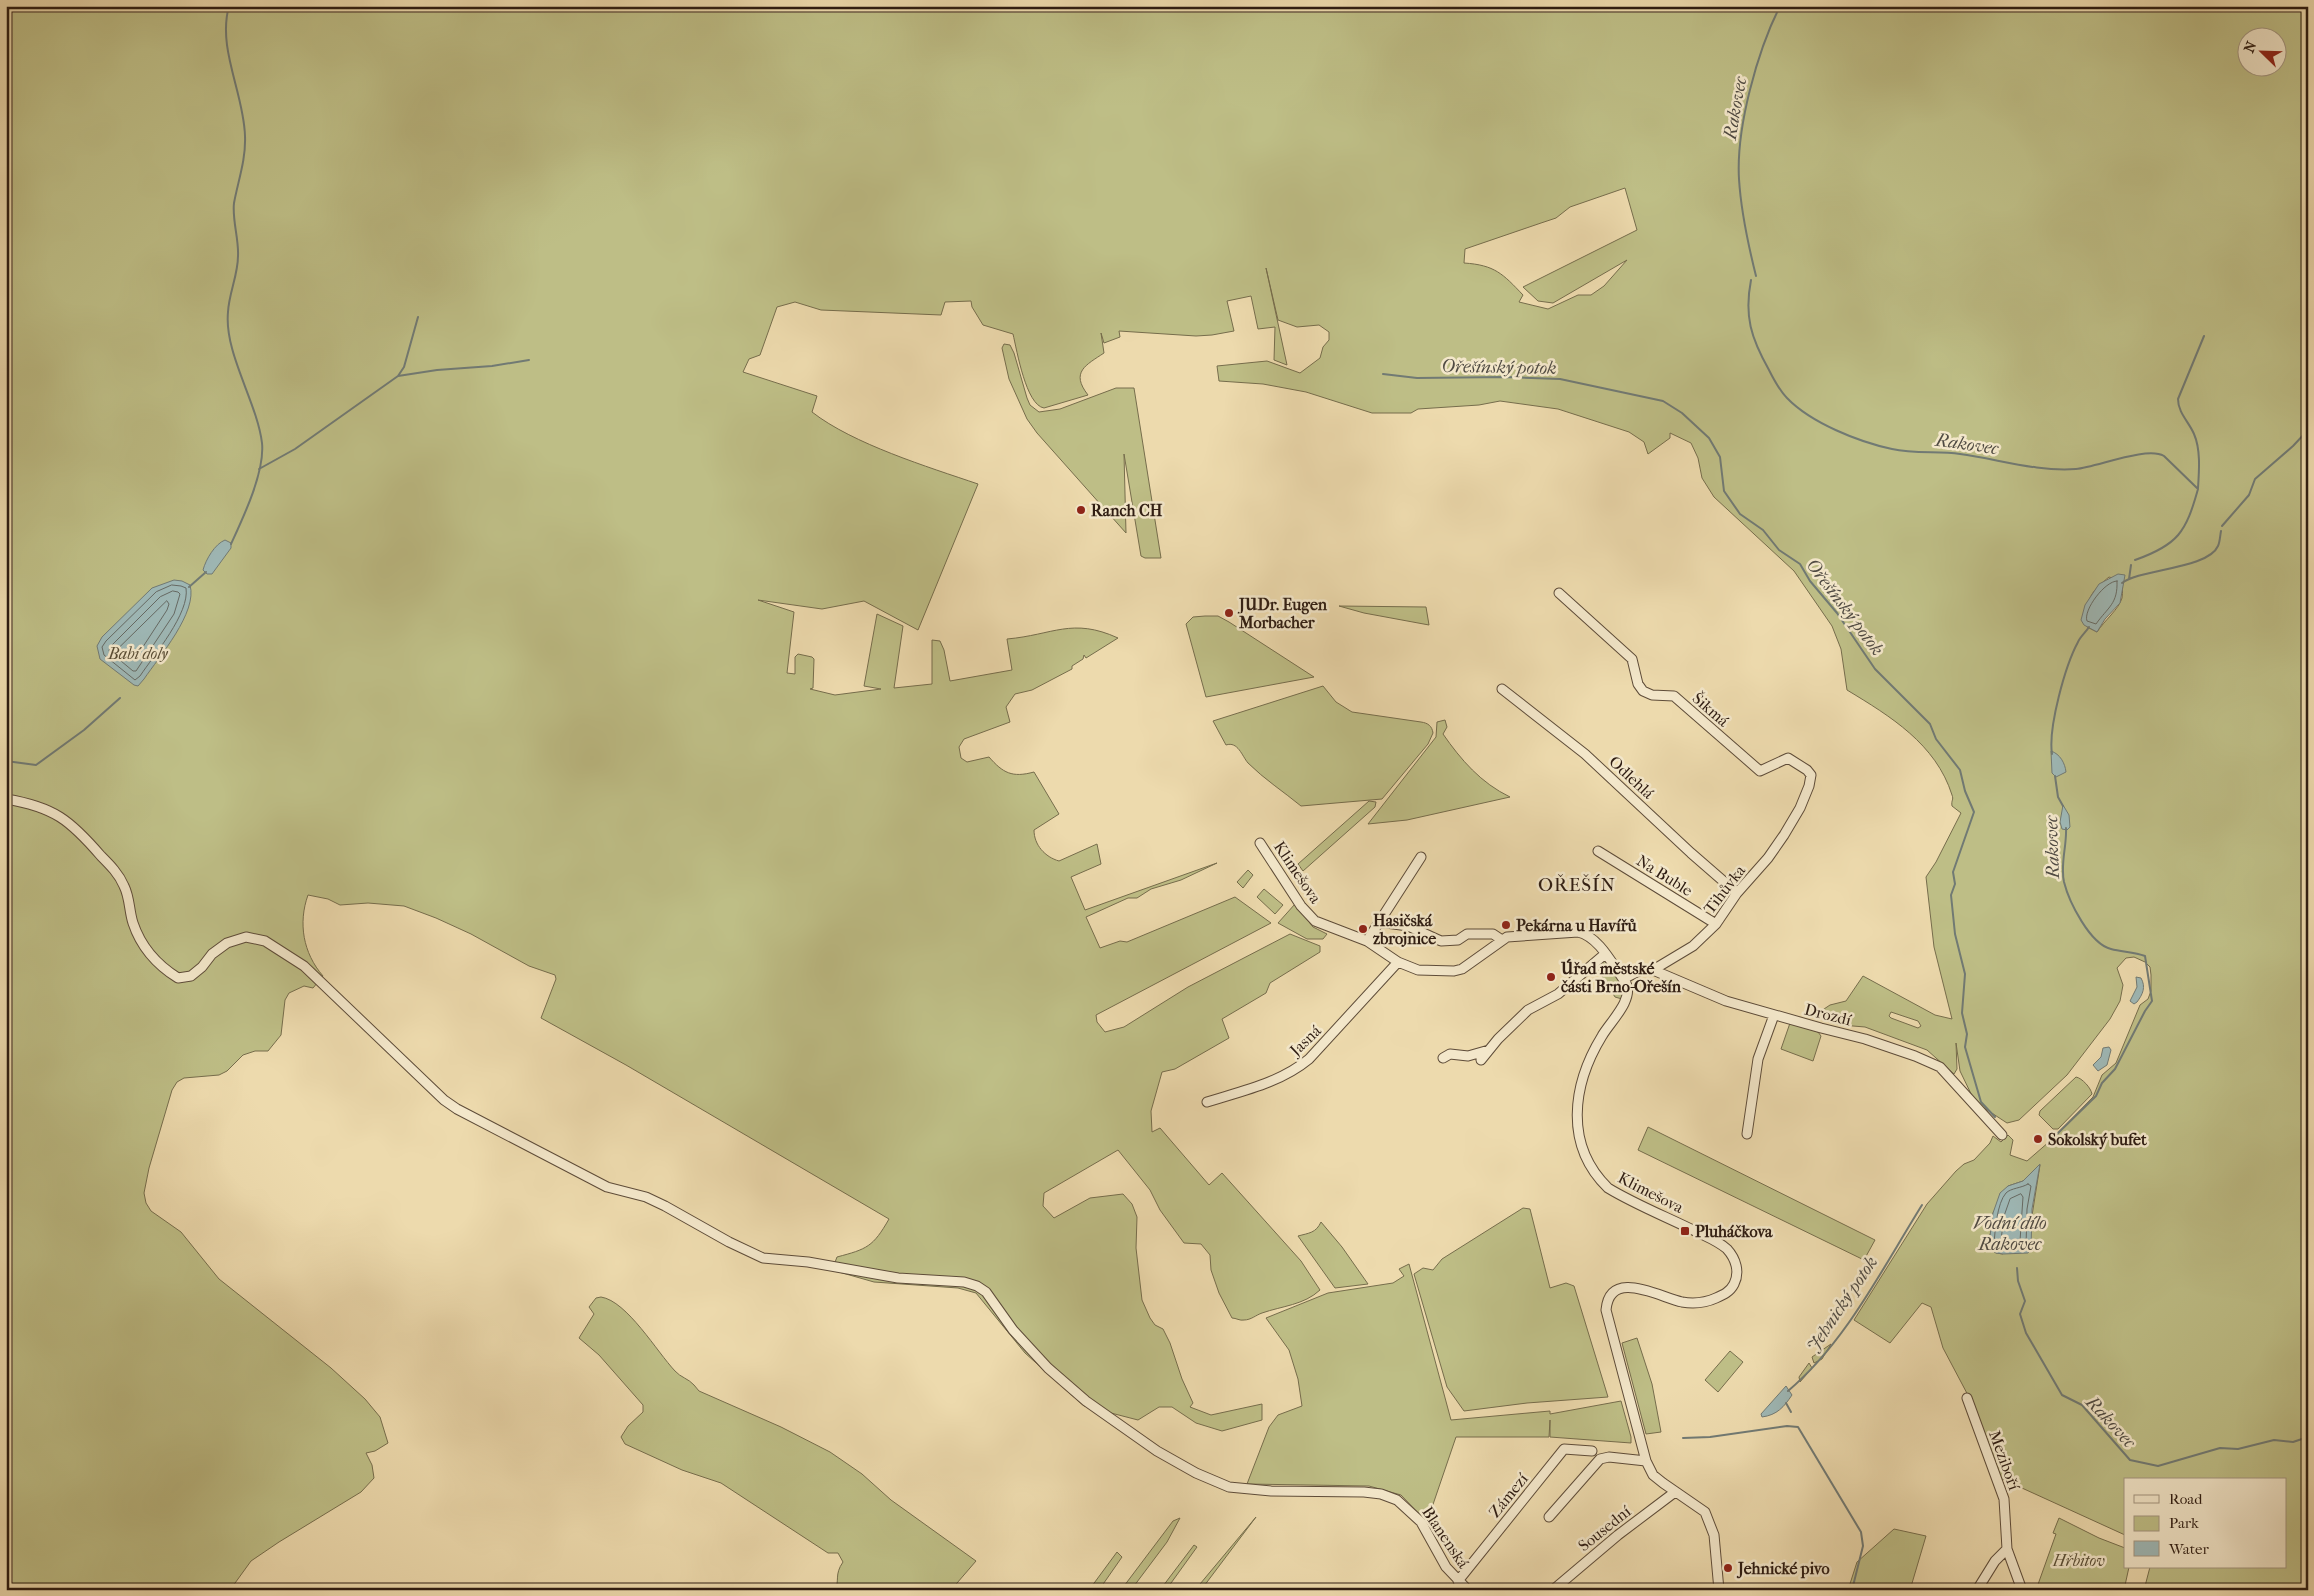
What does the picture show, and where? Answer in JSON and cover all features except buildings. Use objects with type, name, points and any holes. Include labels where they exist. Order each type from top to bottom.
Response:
[{"type":"street","name":"Šikmá","points":[[1559,593],[1632,659],[1638,684],[1643,691],[1652,696],[1674,696],[1760,771],[1788,758],[1807,770],[1811,779],[1800,808]]},
{"type":"street","name":"Odlehlá","points":[[1502,689],[1585,754],[1691,853],[1738,893]]},
{"type":"street","name":"Blanenská","points":[[6,799],[32,803],[52,810],[78,829],[119,876],[130,902],[133,922],[149,954],[165,970],[178,978],[191,976],[202,967],[212,954],[227,943],[246,937],[265,941],[304,966],[444,1100],[456,1109],[607,1187],[646,1198],[665,1206],[729,1242],[764,1258],[816,1263],[898,1278],[964,1282],[977,1286],[986,1292],[1012,1330],[1029,1348],[1086,1401],[1157,1451],[1219,1485],[1242,1490],[1371,1492],[1397,1500],[1420,1522],[1446,1567],[1468,1590]]},
{"type":"street","name":"Tihůvka","points":[[1652,970],[1693,946],[1716,924],[1738,893],[1768,858],[1800,808]]},
{"type":"street","name":"Klimešova","points":[[1260,842],[1307,914],[1322,925],[1367,941],[1398,962],[1418,970],[1454,971],[1470,964],[1502,940],[1515,936],[1578,932],[1586,934],[1605,954],[1623,979],[1628,988],[1627,997],[1596,1047],[1583,1081],[1577,1121],[1579,1141],[1595,1176],[1608,1188],[1717,1242],[1734,1258],[1737,1267],[1734,1284],[1729,1290],[1710,1301],[1697,1303],[1683,1302],[1629,1287],[1619,1289],[1610,1298],[1606,1310],[1646,1461]]},
{"type":"street","name":"Na Buble","points":[[1598,851],[1716,924]]},
{"type":"street","points":[[1367,941],[1421,857]]},
{"type":"street","points":[[1379,922],[1408,926],[1441,941],[1458,940],[1467,934],[1493,934],[1502,940]]},
{"type":"street","points":[[1481,1060],[1528,1010],[1558,994],[1605,954]]},
{"type":"street","name":"Jasná","points":[[1207,1102],[1266,1084],[1298,1068],[1309,1059],[1398,962]]},
{"type":"street","points":[[1623,979],[1641,970],[1652,970]]},
{"type":"street","name":"Drozdí","points":[[1652,970],[1726,1001],[1866,1039],[1910,1054],[1940,1067],[2002,1135]]},
{"type":"street","points":[[1747,1134],[1758,1059],[1774,1015]]},
{"type":"street","points":[[1443,1058],[1450,1054],[1468,1056],[1490,1050]]},
{"type":"street","name":"Meziboří","points":[[1967,1398],[2004,1499],[2008,1549],[2022,1590]]},
{"type":"street","name":"Zámezí","points":[[1458,1581],[1564,1448],[1592,1452]]},
{"type":"street","points":[[1549,1518],[1600,1459],[1609,1457],[1646,1461],[1653,1474],[1675,1492],[1705,1512],[1712,1525],[1716,1543],[1719,1590]]},
{"type":"street","name":"Sousední","points":[[1553,1590],[1618,1535],[1675,1492]]},
{"type":"street","points":[[1977,1590],[1995,1561],[2008,1549]]},
{"type":"green space","name":"Babí doly","points":[[6,6],[2308,6],[2308,1590],[2144,1590],[2150,1568],[2286,1568],[2286,1478],[2124,1478],[2124,1535],[2000,1478],[1970,1399],[1943,1348],[1931,1307],[1922,1303],[1890,1343],[1854,1320],[1927,1204],[1956,1171],[1964,1164],[1974,1160],[1990,1143],[1993,1136],[2001,1142],[2008,1135],[2013,1140],[2010,1155],[2027,1161],[2050,1141],[2093,1097],[2102,1075],[2116,1063],[2140,1005],[2148,999],[2151,991],[2150,967],[2145,962],[2134,957],[2126,958],[2117,968],[2123,985],[2120,1001],[2110,1019],[2067,1075],[2019,1120],[2007,1123],[1975,1102],[1960,1071],[1956,1043],[1957,1069],[1954,1074],[1927,1050],[1865,1027],[1841,1025],[1822,1019],[1821,1011],[1830,1005],[1846,1001],[1863,976],[1935,1015],[1952,1019],[1934,947],[1926,877],[1936,862],[1961,813],[1952,806],[1952,795],[1945,777],[1935,761],[1910,733],[1879,710],[1847,690],[1841,649],[1832,626],[1794,571],[1714,497],[1702,478],[1698,458],[1691,443],[1670,433],[1670,438],[1648,454],[1644,442],[1629,432],[1558,409],[1500,401],[1479,405],[1418,409],[1411,413],[1372,413],[1306,392],[1263,384],[1219,381],[1217,366],[1267,361],[1300,373],[1320,358],[1323,347],[1329,340],[1329,332],[1319,325],[1297,327],[1278,320],[1266,268],[1287,365],[1274,360],[1275,327],[1258,329],[1251,296],[1227,301],[1234,331],[1196,336],[1119,331],[1120,337],[1104,343],[1101,333],[1104,353],[1086,365],[1080,375],[1080,380],[1088,395],[1044,408],[1038,405],[1032,398],[1027,388],[1013,334],[983,325],[972,307],[971,301],[945,302],[941,315],[821,310],[795,302],[777,307],[760,355],[749,359],[743,372],[817,396],[812,412],[848,434],[892,454],[978,484],[918,630],[864,601],[822,609],[758,600],[794,612],[787,673],[795,674],[795,657],[798,654],[814,659],[813,688],[810,689],[835,695],[881,689],[864,686],[877,614],[903,626],[894,688],[932,684],[932,640],[940,641],[944,650],[950,681],[1012,670],[1007,639],[1075,628],[1102,632],[1118,638],[1086,658],[1084,655],[1083,659],[1072,666],[1072,669],[1032,690],[1015,694],[1006,707],[1010,722],[964,739],[959,747],[961,758],[967,762],[989,757],[1008,773],[1026,774],[1034,772],[1059,814],[1034,830],[1038,845],[1049,857],[1059,861],[1097,844],[1101,864],[1071,877],[1085,910],[1217,863],[1181,880],[1151,889],[1137,898],[1128,898],[1086,917],[1100,948],[1120,941],[1127,942],[1235,897],[1271,923],[1096,1015],[1097,1022],[1105,1032],[1124,1027],[1188,987],[1290,934],[1320,946],[1320,952],[1270,983],[1266,993],[1222,1019],[1229,1038],[1175,1069],[1162,1072],[1151,1111],[1152,1132],[1160,1128],[1209,1185],[1222,1173],[1301,1261],[1320,1290],[1300,1302],[1262,1313],[1249,1319],[1232,1318],[1219,1293],[1211,1270],[1210,1255],[1201,1244],[1184,1243],[1160,1210],[1150,1190],[1118,1150],[1044,1193],[1043,1206],[1054,1218],[1090,1198],[1123,1194],[1132,1204],[1137,1217],[1136,1248],[1142,1300],[1150,1318],[1155,1325],[1163,1329],[1170,1343],[1182,1379],[1193,1403],[1190,1407],[1211,1415],[1262,1404],[1262,1420],[1222,1431],[1196,1423],[1172,1407],[1159,1407],[1138,1420],[1084,1406],[1025,1353],[976,1293],[958,1288],[874,1282],[832,1270],[837,1257],[856,1252],[868,1246],[878,1236],[889,1219],[626,1065],[541,1018],[556,979],[555,975],[529,966],[471,934],[404,906],[368,903],[340,905],[328,899],[308,895],[303,916],[304,937],[311,958],[323,976],[313,988],[304,986],[289,993],[285,1000],[281,1035],[268,1051],[255,1051],[243,1055],[227,1071],[219,1075],[184,1078],[177,1082],[172,1090],[149,1168],[144,1193],[146,1203],[151,1211],[181,1232],[219,1279],[331,1368],[365,1399],[380,1417],[388,1443],[375,1451],[366,1453],[372,1465],[374,1478],[361,1492],[251,1561],[230,1590],[6,1590]],"holes":[[[1625,188],[1637,230],[1523,287],[1538,301],[1553,303],[1627,260],[1604,286],[1591,295],[1578,295],[1548,309],[1519,302],[1523,295],[1510,281],[1491,268],[1464,263],[1465,249],[1556,218],[1570,207]],[[2109,577],[2123,581],[2122,596],[2118,606],[2097,632],[2087,627],[2087,610],[2092,594]],[[1891,1012],[1918,1021],[1921,1026],[1918,1028],[1891,1018],[1889,1016]],[[2040,1165],[2031,1222],[2003,1254],[1996,1253],[1990,1249],[1989,1244],[1993,1213],[2008,1186],[2023,1181]]]},
{"type":"green space","points":[[1004,344],[1010,345],[1030,405],[1039,412],[1060,409],[1116,388],[1134,388],[1161,558],[1145,558],[1141,556],[1124,454],[1126,533],[1037,433],[1027,419],[1009,379],[1002,348]]},
{"type":"green space","points":[[1339,606],[1426,607],[1429,625],[1364,613]]},
{"type":"green space","points":[[1218,616],[1229,622],[1314,677],[1206,697],[1186,624],[1193,617]]},
{"type":"green space","points":[[1323,686],[1336,702],[1352,712],[1423,722],[1432,728],[1433,733],[1428,744],[1382,799],[1301,806],[1254,769],[1237,747],[1230,744],[1226,745],[1213,721]]},
{"type":"green space","points":[[1445,720],[1447,727],[1443,734],[1457,753],[1481,778],[1510,797],[1407,820],[1368,824],[1436,737],[1437,722]]},
{"type":"green space","points":[[1369,801],[1376,802],[1375,807],[1303,871],[1298,864]]},
{"type":"green space","points":[[1248,870],[1253,875],[1243,888],[1237,882]]},
{"type":"green space","points":[[1264,889],[1283,905],[1275,914],[1257,897]]},
{"type":"green space","points":[[1295,904],[1313,927],[1327,934],[1323,939],[1307,939],[1278,923]]},
{"type":"green space","points":[[1604,961],[1612,968],[1621,983],[1622,999],[1615,997],[1599,971],[1599,964]]},
{"type":"green space","points":[[1790,1023],[1818,1032],[1821,1036],[1813,1061],[1781,1049]]},
{"type":"green space","points":[[2076,1077],[2086,1084],[2092,1094],[2058,1129],[2053,1129],[2039,1115],[2040,1111]]},
{"type":"green space","points":[[1648,1127],[1875,1240],[1864,1260],[1638,1150]]},
{"type":"green space","points":[[1523,1208],[1530,1209],[1550,1288],[1566,1283],[1574,1286],[1608,1397],[1527,1403],[1464,1411],[1447,1387],[1414,1274],[1423,1268],[1433,1270],[1442,1259]]},
{"type":"green space","points":[[1321,1222],[1342,1247],[1368,1284],[1335,1288],[1298,1236],[1314,1230]]},
{"type":"green space","points":[[1409,1264],[1451,1420],[1550,1411],[1550,1414],[1621,1401],[1631,1443],[1550,1437],[1550,1420],[1549,1437],[1456,1437],[1427,1522],[1401,1495],[1369,1486],[1247,1484],[1269,1427],[1278,1415],[1302,1406],[1298,1379],[1289,1350],[1266,1318],[1328,1293],[1393,1283],[1404,1276],[1399,1269]]},
{"type":"green space","points":[[601,1297],[611,1301],[631,1317],[675,1371],[692,1383],[699,1391],[781,1427],[830,1452],[862,1474],[891,1500],[976,1561],[951,1590],[835,1590],[839,1570],[843,1562],[838,1553],[828,1553],[721,1483],[682,1470],[625,1444],[621,1437],[628,1426],[643,1412],[643,1405],[599,1355],[579,1338],[594,1314],[589,1307],[596,1298]]},
{"type":"green space","points":[[1637,1338],[1652,1384],[1661,1432],[1646,1434],[1622,1343]]},
{"type":"green space","points":[[1831,1344],[1822,1359],[1814,1363],[1812,1357]]},
{"type":"green space","points":[[1730,1351],[1743,1362],[1718,1392],[1705,1380]]},
{"type":"green space","points":[[1809,1363],[1812,1368],[1800,1382],[1799,1377]]},
{"type":"green space","points":[[1256,1517],[1201,1590],[1195,1590]]},
{"type":"green space","points":[[1180,1518],[1167,1542],[1131,1590],[1121,1590],[1173,1521]]},
{"type":"green space","name":"Hřbitov","points":[[2059,1518],[2099,1538],[2124,1548],[2124,1568],[2129,1568],[2124,1590],[2036,1590],[2056,1534],[2053,1533]]},
{"type":"green space","points":[[1894,1529],[1926,1536],[1910,1590],[1848,1590],[1857,1562]]},
{"type":"green space","points":[[1194,1545],[1197,1547],[1166,1590],[1160,1590]]},
{"type":"green space","points":[[1117,1552],[1122,1557],[1099,1590],[1089,1590]]},
{"type":"water","points":[[225,540],[231,543],[231,548],[212,574],[207,574],[203,570],[206,561],[214,548]]},
{"type":"water","points":[[2118,574],[2125,575],[2120,603],[2105,619],[2097,632],[2084,625],[2081,620],[2085,605],[2099,584]]},
{"type":"water","points":[[174,580],[190,585],[191,596],[188,608],[176,634],[167,647],[138,686],[134,685],[100,659],[97,646],[102,637],[152,588]]},
{"type":"water","points":[[2051,751],[2063,762],[2066,772],[2056,777],[2052,773]]},
{"type":"water","points":[[2063,805],[2069,815],[2070,827],[2067,830],[2062,829],[2060,822]]},
{"type":"water","points":[[2136,977],[2141,978],[2144,987],[2141,996],[2134,1004],[2130,1001],[2137,987]]},
{"type":"water","points":[[2109,1047],[2111,1050],[2107,1065],[2098,1071],[2093,1065],[2101,1057],[2103,1048]]},
{"type":"water","name":"Vodní dílo Rakovec","points":[[2040,1164],[2032,1209],[2031,1250],[2028,1253],[1996,1253],[1990,1249],[1989,1244],[1993,1213],[2000,1193],[2008,1186],[2023,1181]]},
{"type":"water","points":[[1786,1386],[1792,1395],[1786,1403],[1780,1410],[1762,1417],[1761,1414]]},
{"type":"waterway","points":[[229,6],[226,38],[244,120],[245,145],[234,203],[238,256],[228,312],[228,328],[236,361],[254,411],[262,443],[262,455],[257,481],[231,544]]},
{"type":"waterway","name":"Rakovec","points":[[1756,276],[1741,204],[1739,159],[1745,114],[1756,68],[1763,45],[1780,6]]},
{"type":"waterway","name":"Rakovec","points":[[1751,280],[1748,305],[1751,326],[1758,348],[1775,381],[1784,395],[1797,407],[1809,416],[1836,430],[1865,442],[1900,451],[1960,454],[2047,469],[2076,469],[2134,455],[2156,454],[2164,456],[2198,489],[2194,504],[2184,526],[2171,542],[2161,549],[2135,560]]},
{"type":"waterway","points":[[398,376],[404,367],[418,317]]},
{"type":"waterway","points":[[2198,488],[2198,447],[2192,430],[2180,409],[2178,399],[2204,336]]},
{"type":"waterway","points":[[259,469],[295,449],[398,376],[529,360]]},
{"type":"waterway","name":"Ořešínský potok","points":[[1383,374],[1417,378],[1505,377],[1560,379],[1663,401],[1682,413],[1709,438],[1720,457],[1724,491],[1740,514],[1763,530],[1779,550],[1800,564],[1810,581],[1837,613],[1875,669],[1930,724],[1936,739],[1960,770],[1965,791],[1974,812],[1953,872],[1955,884],[1951,895],[1955,934],[1965,974],[1962,1013],[1967,1034],[1965,1047],[1981,1102],[1995,1117]]},
{"type":"waterway","points":[[2222,526],[2249,495],[2255,479],[2293,446],[2308,430]]},
{"type":"waterway","points":[[2122,583],[2131,578],[2201,560],[2212,554],[2218,546],[2221,531]]},
{"type":"waterway","name":"Rakovec","points":[[2129,579],[2131,565]]},
{"type":"waterway","points":[[189,587],[206,572]]},
{"type":"waterway","name":"Rakovec","points":[[2052,754],[2051,743],[2055,713],[2063,681],[2078,642],[2089,627]]},
{"type":"waterway","points":[[6,761],[36,765],[84,730],[120,698]]},
{"type":"waterway","name":"Rakovec","points":[[2055,776],[2058,797],[2063,806]]},
{"type":"waterway","name":"Rakovec","points":[[2056,1135],[2096,1096],[2102,1083],[2115,1069],[2152,1001],[2145,956],[2103,946],[2088,931],[2070,900],[2063,875],[2066,828]]},
{"type":"waterway","name":"Jehnický potok","points":[[1788,1391],[1809,1372],[1828,1350],[1862,1304],[1922,1205]]},
{"type":"waterway","name":"Rakovec","points":[[2017,1268],[2018,1281],[2025,1301],[2020,1314],[2026,1333],[2062,1395],[2082,1405],[2130,1460],[2158,1466],[2220,1448],[2238,1449],[2274,1440],[2293,1442],[2308,1437]]},
{"type":"waterway","name":"Jehnický potok","points":[[1786,1403],[1791,1412]]},
{"type":"waterway","name":"Jehnický potok","points":[[1683,1438],[1710,1437],[1787,1426],[1798,1427],[1861,1532],[1863,1546],[1852,1590]]},
{"type":"place","name":"Ranch CH","points":[[1081,510]]},
{"type":"place","name":"JUDr. Eugen Morbacher","points":[[1229,613]]},
{"type":"place","name":"Pekárna u Havířů","points":[[1506,925]]},
{"type":"place","name":"Hasičská zbrojnice","points":[[1363,929]]},
{"type":"place","name":"Úřad městské části Brno-Ořešín","points":[[1551,977]]},
{"type":"place","name":"Sokolský bufet","points":[[2038,1139]]},
{"type":"place","name":"Pluháčkova","points":[[1685,1231]]},
{"type":"place","name":"Jehnické pivo","points":[[1728,1568]]},
{"type":"district","name":"OŘEŠÍN","points":[[1577,884]]}]
